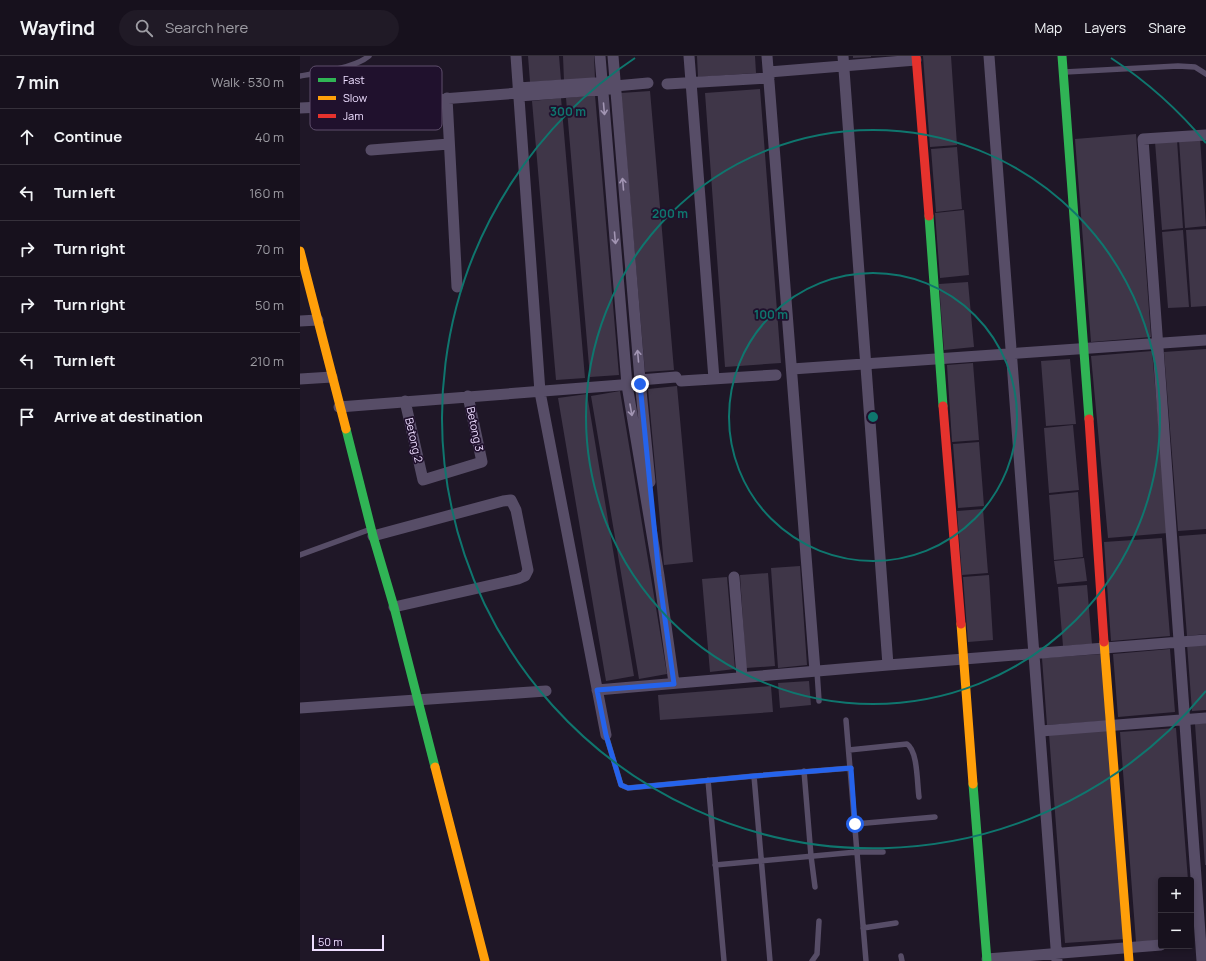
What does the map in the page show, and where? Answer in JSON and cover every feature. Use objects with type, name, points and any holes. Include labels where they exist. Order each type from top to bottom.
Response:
[{"type":"street","points":[[516,56],[540,388],[606,735]]},
{"type":"street","points":[[600,56],[626,381],[659,576],[674,684]]},
{"type":"street","points":[[613,56],[640,380],[659,576]]},
{"type":"street","points":[[689,56],[714,379]]},
{"type":"street","points":[[767,56],[816,671]]},
{"type":"street","points":[[989,56],[1057,957]]},
{"type":"street","points":[[1062,56],[1084,347],[1104,649],[1129,961]]},
{"type":"street","points":[[667,84],[769,75],[844,61],[916,58],[987,960],[1057,957],[1158,945]]},
{"type":"street","points":[[844,61],[888,665]]},
{"type":"street","points":[[442,98],[648,83]]},
{"type":"street","points":[[447,98],[458,287]]},
{"type":"street","points":[[300,108],[310,108]]},
{"type":"street","points":[[1202,961],[1199,942],[1185,719],[1143,138],[1206,135]]},
{"type":"street","points":[[371,150],[449,144]]},
{"type":"street","points":[[300,251],[339,407],[372,533],[394,607],[485,961]]},
{"type":"street","points":[[300,321],[318,320]]},
{"type":"street","points":[[792,369],[1084,347],[1158,344],[1206,340]]},
{"type":"street","points":[[339,407],[626,381],[714,379],[776,375]]},
{"type":"street","points":[[300,379],[332,377]]},
{"type":"street","name":"Betong 3","points":[[422,480],[482,462],[468,396]]},
{"type":"street","name":"Betong 2","points":[[405,402],[422,480]]},
{"type":"street","points":[[372,533],[503,501],[511,500],[516,510],[528,570],[525,576],[518,579],[394,607]]},
{"type":"street","points":[[734,577],[742,677]]},
{"type":"street","points":[[597,690],[1206,640]]},
{"type":"street","points":[[300,708],[546,691]]},
{"type":"street","points":[[1041,731],[1206,718]]},
{"type":"lane","points":[[346,66],[363,61],[369,56]]},
{"type":"lane","points":[[1064,72],[1178,66],[1195,67],[1206,74]]},
{"type":"lane","points":[[300,76],[310,75]]},
{"type":"lane","points":[[300,555],[372,533]]},
{"type":"lane","points":[[816,671],[819,701]]},
{"type":"lane","points":[[846,720],[866,961]]},
{"type":"lane","points":[[606,735],[621,785],[628,788],[804,771],[851,768]]},
{"type":"lane","points":[[849,750],[907,744],[910,746],[914,754],[919,797]]},
{"type":"lane","points":[[804,771],[815,887]]},
{"type":"lane","points":[[754,776],[770,961]]},
{"type":"lane","points":[[708,780],[724,961]]},
{"type":"lane","points":[[855,824],[935,816]]},
{"type":"lane","points":[[716,865],[857,852],[883,852]]},
{"type":"lane","points":[[812,961],[817,954],[819,921]]},
{"type":"lane","points":[[863,928],[896,923]]},
{"type":"building","points":[[528,56],[559,56],[561,80],[530,82]]},
{"type":"building","points":[[563,56],[594,56],[595,79],[564,81]]},
{"type":"building","points":[[697,56],[755,56],[756,73],[698,77]]},
{"type":"building","points":[[853,56],[871,56],[871,57],[853,58]]},
{"type":"building","points":[[923,56],[951,56],[957,145],[930,147]]},
{"type":"building","points":[[760,89],[781,363],[725,367],[705,93]]},
{"type":"building","points":[[650,91],[674,370],[645,372],[621,93]]},
{"type":"building","points":[[595,95],[619,375],[590,377],[566,98]]},
{"type":"building","points":[[561,98],[585,378],[556,380],[532,101]]},
{"type":"building","points":[[1136,134],[1151,337],[1091,342],[1075,139]]},
{"type":"building","points":[[1200,138],[1206,226],[1185,228],[1179,140]]},
{"type":"building","points":[[1177,140],[1183,228],[1162,230],[1155,142]]},
{"type":"building","points":[[957,147],[962,209],[936,212],[931,149]]},
{"type":"building","points":[[964,210],[969,275],[940,278],[935,213]]},
{"type":"building","points":[[1206,229],[1206,306],[1191,307],[1186,230]]},
{"type":"building","points":[[1183,230],[1189,307],[1168,308],[1162,232]]},
{"type":"building","points":[[968,282],[974,347],[944,350],[939,284]]},
{"type":"building","points":[[1206,349],[1206,529],[1178,531],[1164,352]]},
{"type":"building","points":[[1152,351],[1168,533],[1108,538],[1091,356]]},
{"type":"building","points":[[1070,359],[1076,424],[1046,426],[1041,361]]},
{"type":"building","points":[[973,363],[979,440],[952,442],[947,365]]},
{"type":"building","points":[[677,386],[693,562],[664,565],[648,389]]},
{"type":"building","points":[[620,391],[667,674],[639,679],[591,396]]},
{"type":"building","points":[[587,394],[634,676],[606,681],[558,398]]},
{"type":"building","points":[[1073,425],[1079,490],[1049,493],[1044,428]]},
{"type":"building","points":[[979,442],[984,506],[958,508],[953,444]]},
{"type":"building","points":[[1078,492],[1083,557],[1054,560],[1049,495]]},
{"type":"building","points":[[983,509],[988,573],[962,575],[957,511]]},
{"type":"building","points":[[1206,534],[1206,634],[1187,636],[1179,536]]},
{"type":"building","points":[[1162,538],[1170,636],[1111,641],[1104,542]]},
{"type":"building","points":[[1084,558],[1087,581],[1057,584],[1054,561]]},
{"type":"building","points":[[800,566],[807,665],[778,668],[771,568]]},
{"type":"building","points":[[768,573],[775,666],[746,668],[740,575]]},
{"type":"building","points":[[989,575],[993,640],[968,642],[963,577]]},
{"type":"building","points":[[727,577],[735,669],[710,672],[702,579]]},
{"type":"building","points":[[1087,585],[1092,644],[1063,646],[1058,587]]},
{"type":"building","points":[[1206,642],[1206,710],[1192,711],[1187,644]]},
{"type":"building","points":[[1170,649],[1175,712],[1118,717],[1113,654]]},
{"type":"building","points":[[1102,654],[1106,721],[1047,725],[1042,658]]},
{"type":"building","points":[[809,681],[811,705],[780,708],[778,683]]},
{"type":"building","points":[[771,686],[773,712],[660,720],[658,695]]},
{"type":"building","points":[[1206,723],[1206,865],[1205,865],[1195,724]]},
{"type":"building","points":[[1176,728],[1188,877],[1158,877],[1158,940],[1136,942],[1120,732]]},
{"type":"building","points":[[1109,730],[1125,939],[1065,943],[1049,734]]},
{"type":"traffic: fast","points":[[1062,56],[1089,419]]},
{"type":"traffic: fast","points":[[929,216],[943,406]]},
{"type":"traffic: fast","points":[[346,429],[435,767]]},
{"type":"traffic: fast","points":[[973,784],[987,961]]},
{"type":"traffic: slow","points":[[300,251],[346,429]]},
{"type":"traffic: slow","points":[[961,624],[973,784]]},
{"type":"traffic: slow","points":[[1104,642],[1129,961]]},
{"type":"traffic: slow","points":[[435,767],[485,961]]},
{"type":"traffic: jam","points":[[916,56],[929,216]]},
{"type":"traffic: jam","points":[[943,406],[961,624]]},
{"type":"traffic: jam","points":[[1089,419],[1104,642]]},
{"type":"route","points":[[640,384],[659,576],[674,684],[597,690],[606,735],[621,785],[628,788],[804,771],[851,768],[855,824]]}]
